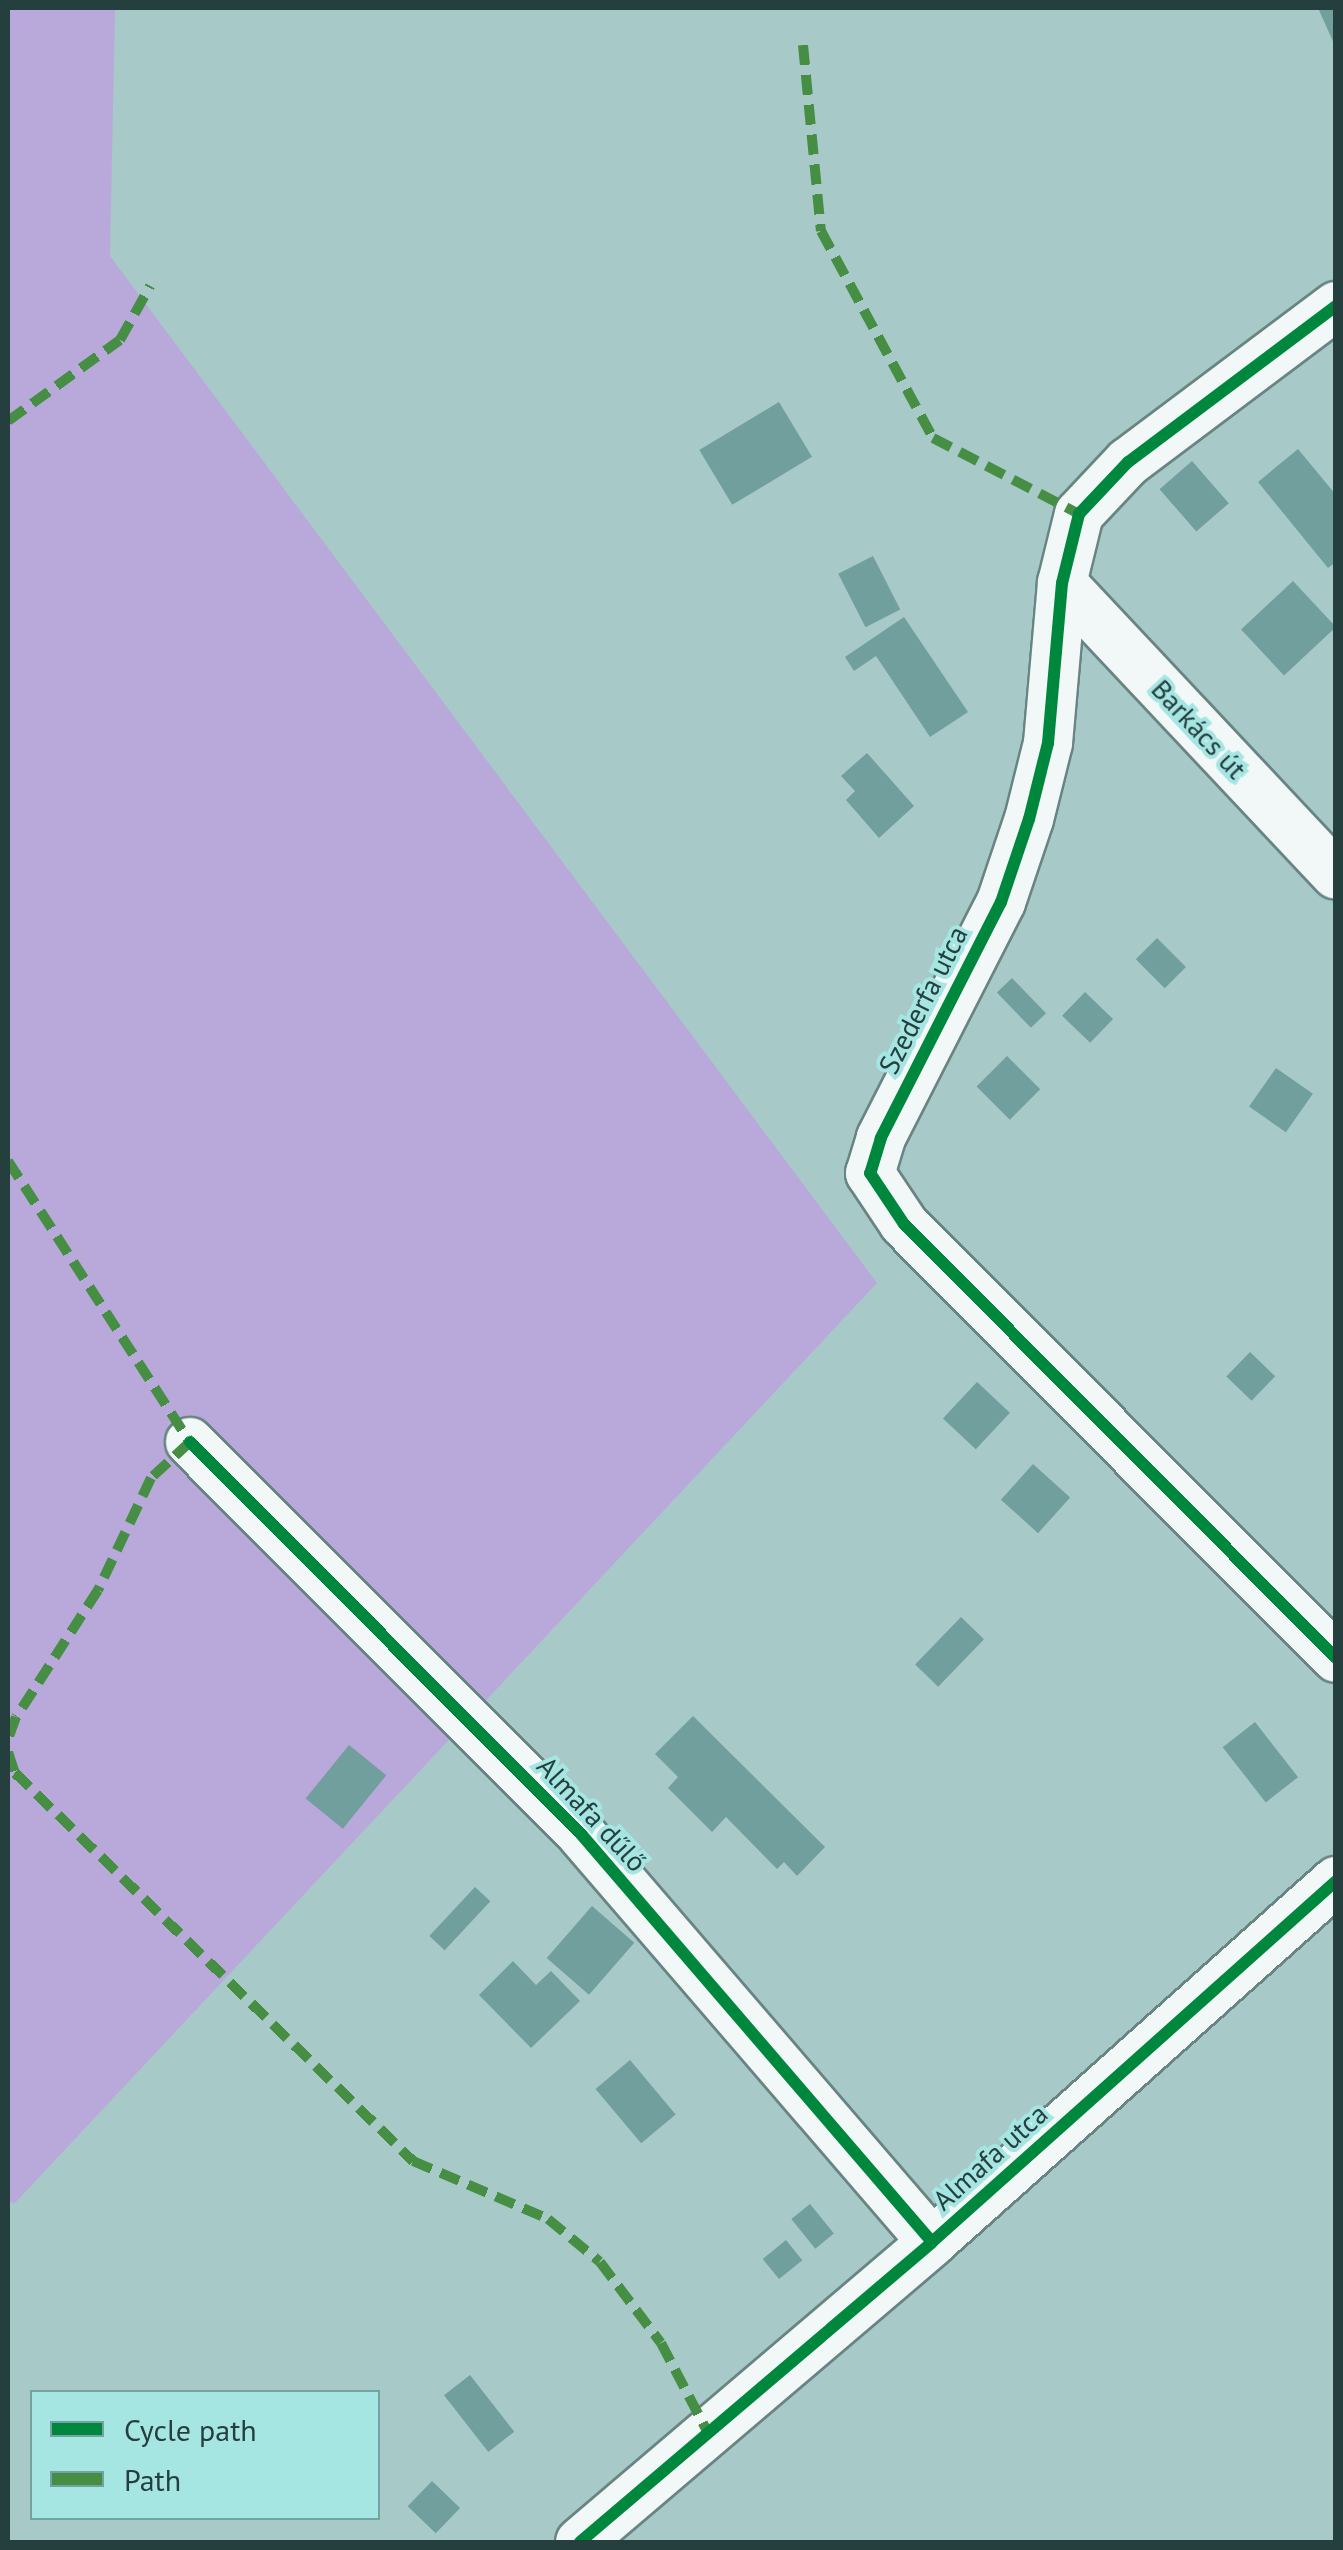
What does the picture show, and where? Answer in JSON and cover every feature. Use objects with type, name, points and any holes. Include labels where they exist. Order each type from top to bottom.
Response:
[{"type":"street","name":"Szederfa utca","points":[[1336,306],[1128,462],[1079,514],[1062,583],[1048,743],[1030,820],[1000,902],[882,1138],[870,1173],[904,1224],[1336,1658]]},
{"type":"street","name":"Barkács út","points":[[1062,583],[1336,874]]},
{"type":"street","name":"Almafa dűlő","points":[[190,1442],[581,1834],[932,2242]]},
{"type":"street","name":"Almafa utca","points":[[580,2542],[932,2242],[1336,1881]]},
{"type":"shaded area","points":[[8,8],[115,8],[110,256],[877,1283],[14,2204],[8,2200]]},
{"type":"building","points":[[1318,8],[1336,8],[1336,48]]},
{"type":"building","points":[[779,402],[812,457],[732,505],[699,450]]},
{"type":"building","points":[[1298,449],[1336,495],[1336,562],[1328,568],[1258,482]]},
{"type":"building","points":[[1192,461],[1229,503],[1196,531],[1160,489]]},
{"type":"building","points":[[873,556],[900,609],[865,627],[838,574]]},
{"type":"building","points":[[1293,581],[1336,627],[1284,675],[1241,629]]},
{"type":"building","points":[[904,617],[968,712],[930,737],[876,656],[854,671],[845,657]]},
{"type":"building","points":[[867,753],[914,806],[879,838],[846,800],[855,791],[841,776]]},
{"type":"building","points":[[1157,938],[1186,967],[1165,988],[1136,959]]},
{"type":"building","points":[[1012,978],[1046,1013],[1031,1028],[997,993]]},
{"type":"building","points":[[1085,992],[1113,1019],[1090,1043],[1062,1016]]},
{"type":"building","points":[[1007,1056],[1040,1089],[1010,1120],[977,1086]]},
{"type":"building","points":[[1276,1068],[1313,1094],[1286,1132],[1249,1107]]},
{"type":"building","points":[[1250,1352],[1275,1376],[1252,1401],[1226,1376]]},
{"type":"building","points":[[977,1382],[1010,1413],[976,1449],[943,1419]]},
{"type":"building","points":[[1033,1464],[1070,1497],[1038,1533],[1001,1500]]},
{"type":"building","points":[[961,1617],[984,1639],[938,1687],[915,1664]]},
{"type":"building","points":[[693,1716],[825,1847],[797,1876],[784,1862],[777,1869],[726,1817],[712,1832],[668,1788],[678,1777],[655,1754]]},
{"type":"building","points":[[1255,1722],[1298,1777],[1266,1802],[1223,1747]]},
{"type":"building","points":[[349,1745],[386,1775],[343,1829],[306,1799]]},
{"type":"building","points":[[475,1887],[490,1901],[445,1950],[429,1936]]},
{"type":"building","points":[[592,1906],[634,1943],[589,1995],[547,1958]]},
{"type":"building","points":[[513,1961],[536,1985],[551,1971],[580,2001],[531,2048],[479,1995]]},
{"type":"building","points":[[630,2060],[676,2114],[641,2143],[596,2089]]},
{"type":"building","points":[[810,2204],[834,2234],[815,2249],[791,2219]]},
{"type":"building","points":[[786,2240],[802,2260],[779,2279],[763,2259]]},
{"type":"building","points":[[470,2375],[514,2432],[488,2452],[444,2395]]},
{"type":"building","points":[[432,2481],[460,2508],[436,2533],[408,2506]]},
{"type":"marked path","points":[[803,45],[821,231],[933,438],[1079,514]]},
{"type":"marked path","points":[[8,421],[120,340],[150,286]]},
{"type":"marked path","points":[[8,1161],[190,1442],[151,1478],[98,1590],[16,1717],[8,1739]]},
{"type":"marked path","points":[[8,1752],[15,1773],[413,2161],[548,2219],[600,2262],[661,2343],[709,2435]]},
{"type":"cycle path","points":[[1336,306],[1128,462],[1079,514],[1062,583],[1048,743],[1029,819],[1001,902],[881,1138],[870,1173],[904,1224],[1336,1658]]},
{"type":"cycle path","points":[[190,1442],[581,1834],[932,2242]]},
{"type":"cycle path","points":[[580,2542],[932,2242],[1336,1881]]}]
